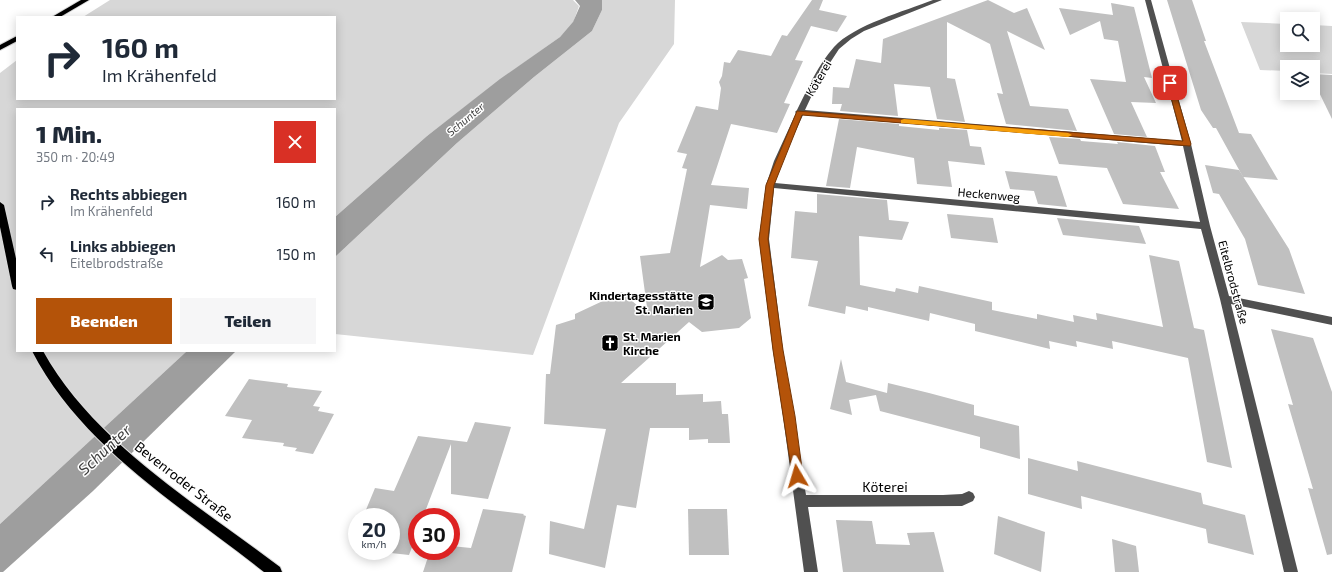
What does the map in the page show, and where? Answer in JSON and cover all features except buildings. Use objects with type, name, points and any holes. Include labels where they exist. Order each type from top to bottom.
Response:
[{"type":"main road","points":[[57,16],[86,0]]},
{"type":"main road","points":[[0,48],[16,39]]},
{"type":"main road","points":[[0,205],[16,280]]},
{"type":"main road","name":"Bevenroder Straße","points":[[38,352],[45,367],[59,388],[93,427],[133,462],[276,572]]},
{"type":"street","name":"Köterei","points":[[811,572],[778,350],[764,239],[770,185],[800,112],[816,78],[836,48],[862,30],[939,0]]},
{"type":"street","name":"Eitelbrodstraße","points":[[1148,0],[1187,144],[1291,572]]},
{"type":"street","points":[[800,112],[1187,144]]},
{"type":"street","name":"Heckenweg","points":[[770,185],[1206,226]]},
{"type":"street","points":[[1225,298],[1332,321]]},
{"type":"street","name":"Köterei","points":[[800,501],[950,501],[962,500],[970,497]]},
{"type":"shaded area","points":[[110,0],[573,0],[579,6],[573,23],[560,37],[501,79],[427,136],[336,216],[336,108],[16,108],[16,352],[186,352],[0,524],[0,73],[16,61],[16,100],[336,100],[336,16],[85,16]]},
{"type":"shaded area","points":[[602,0],[675,0],[674,44],[619,123],[533,355],[336,334],[336,256],[457,143],[534,77],[592,31],[602,10]]},
{"type":"shaded area","points":[[1241,22],[1280,24],[1280,52],[1320,52],[1320,25],[1332,26],[1332,74],[1320,73],[1320,60],[1280,60],[1280,71],[1260,70]]},
{"type":"water","name":"Schunter","points":[[575,0],[602,0],[602,10],[592,31],[534,77],[457,143],[336,256],[336,216],[427,136],[500,79],[560,37],[573,22],[580,6]]},
{"type":"water","name":"Schunter","points":[[186,352],[235,352],[93,491],[3,572],[0,572],[0,524]]},
{"type":"slow traffic","points":[[904,121],[1068,135]]},
{"type":"place","name":"Kindertagesstätte St. Marien","points":[[706,302]]},
{"type":"place","name":"St. Marien Kirche","points":[[610,343]]},
{"type":"route","points":[[797,476],[778,350],[764,239],[770,185],[778,161],[800,112],[991,129],[1187,144],[1170,83]]}]
